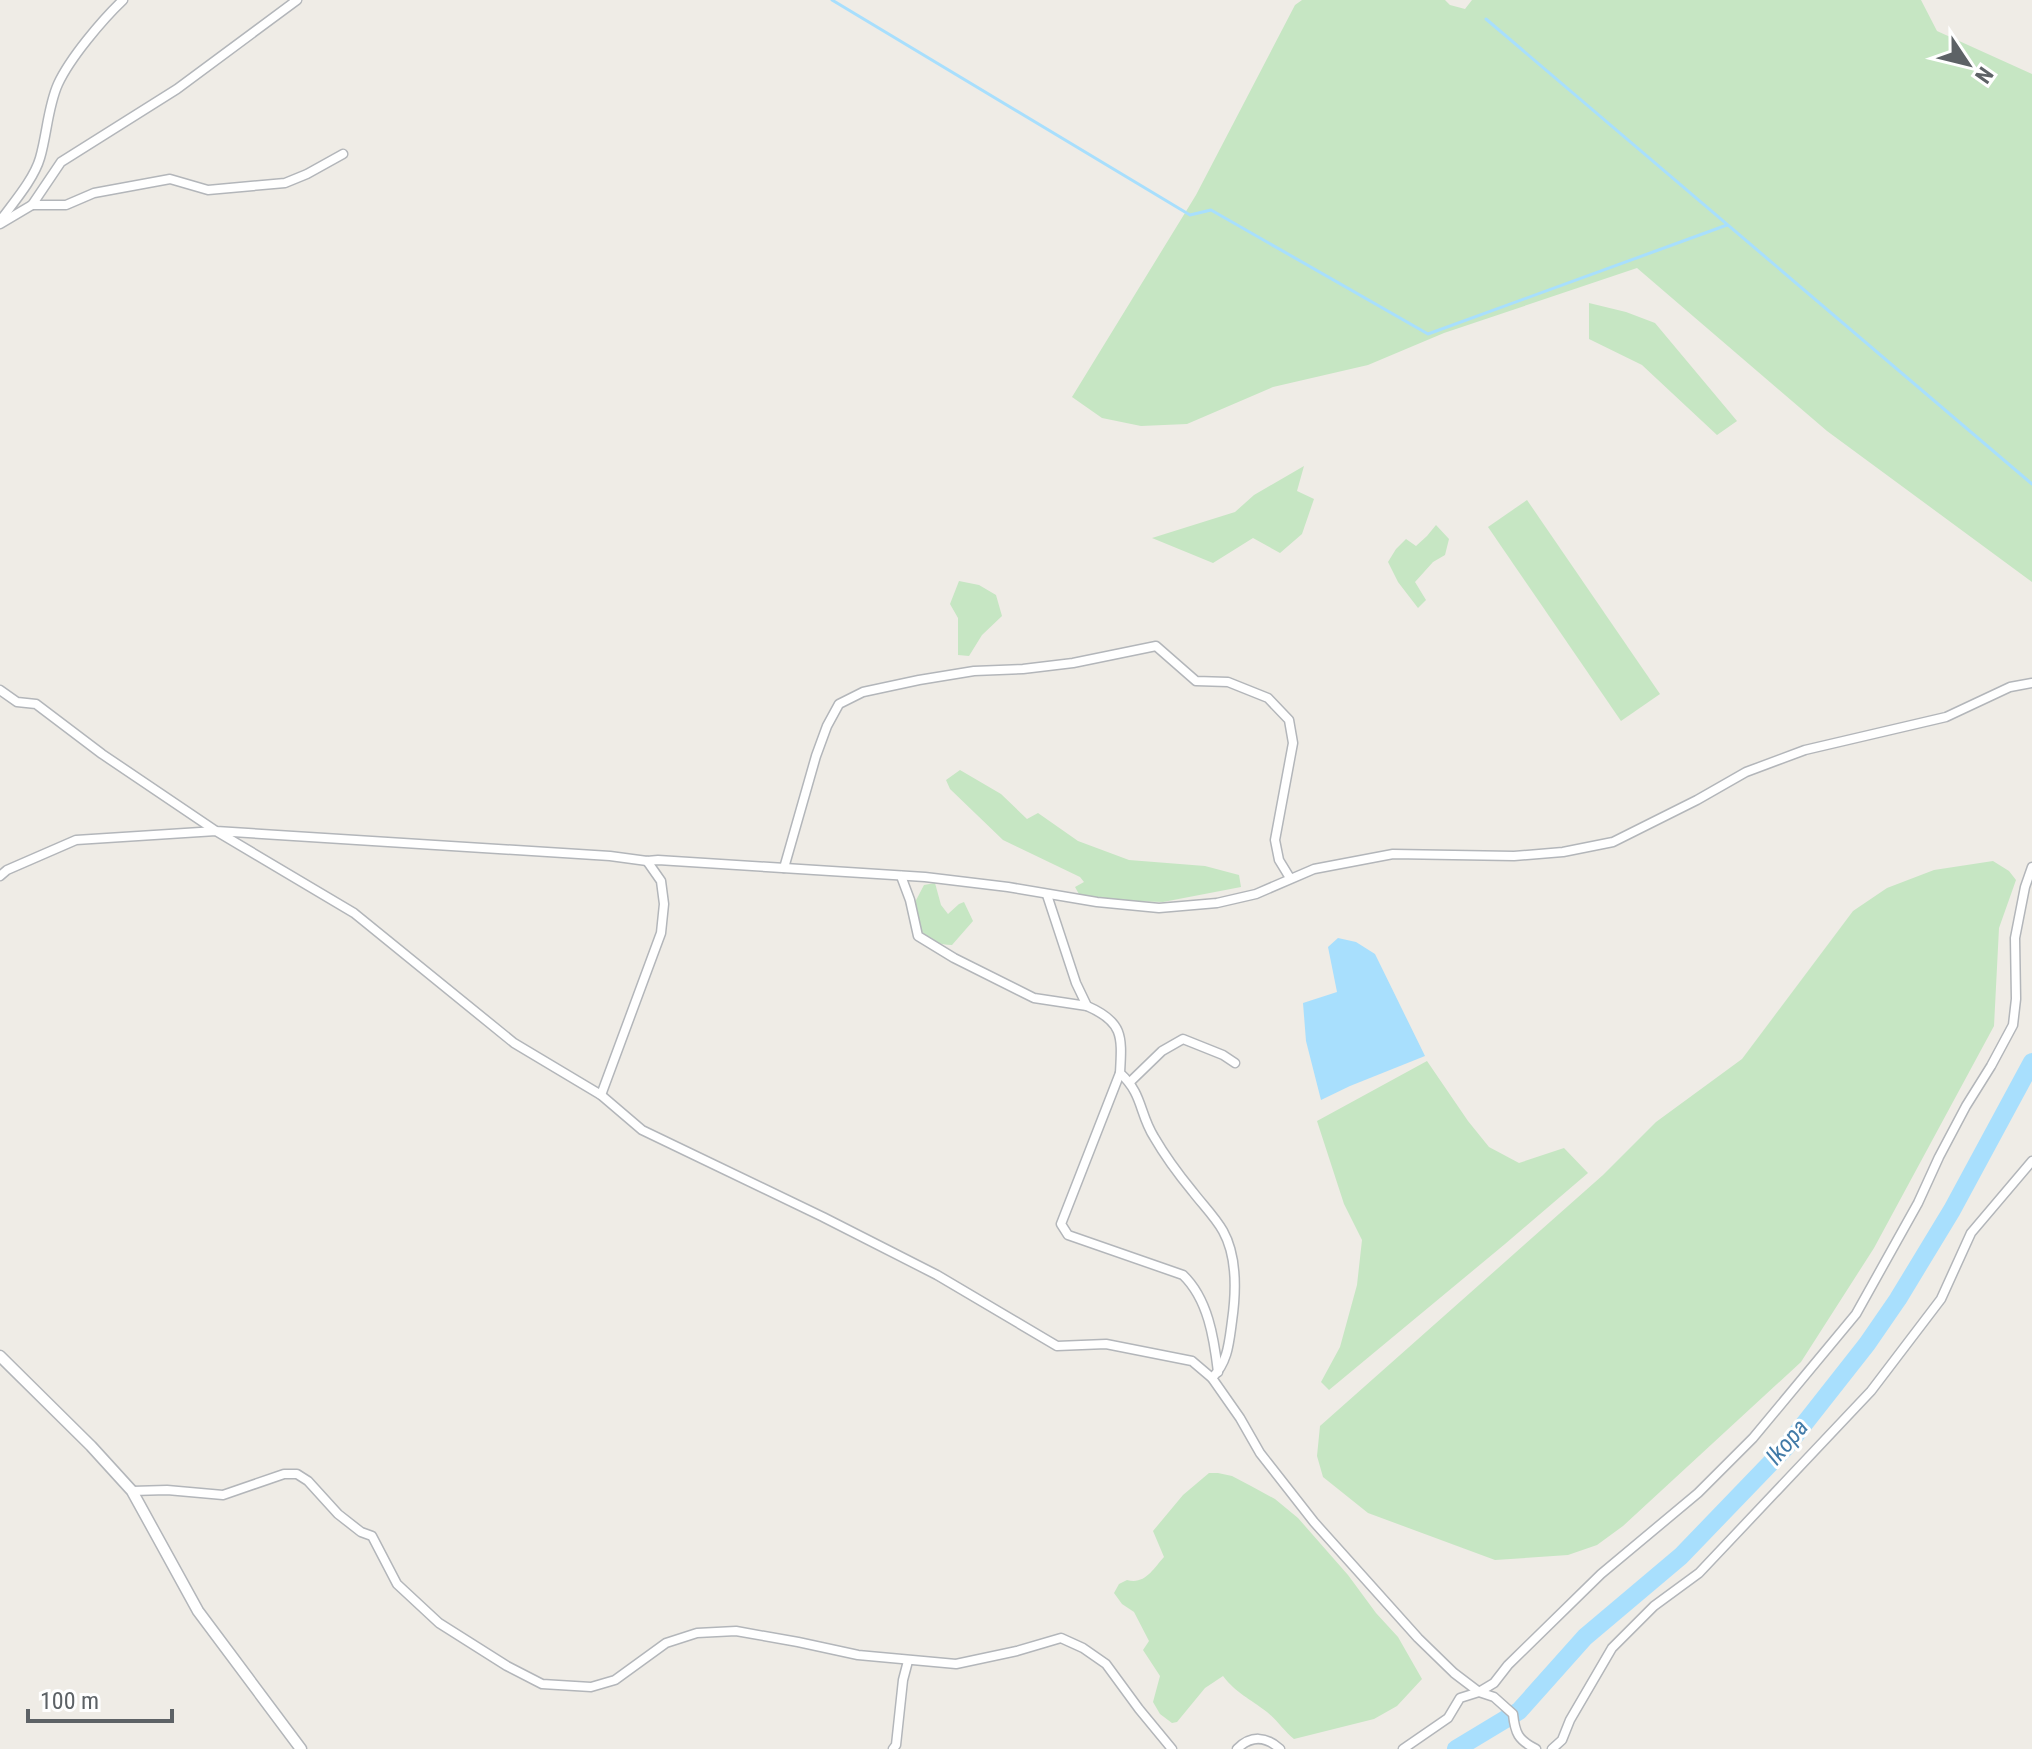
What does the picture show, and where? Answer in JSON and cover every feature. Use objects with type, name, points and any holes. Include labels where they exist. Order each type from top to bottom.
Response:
[{"type":"street","points":[[0,222],[39,162],[58,85],[90,37],[123,0]]},
{"type":"street","points":[[32,205],[61,162],[177,89],[297,0]]},
{"type":"street","points":[[0,222],[32,205],[66,205],[94,193],[170,179],[208,190],[285,183],[343,154]]},
{"type":"street","points":[[784,868],[816,756],[839,704],[863,692],[919,680],[974,671],[1073,663],[1156,646],[1196,681],[1228,682],[1268,698],[1289,720],[1293,743],[1275,840],[1279,860],[1290,878]]},
{"type":"street","points":[[0,876],[7,870],[76,840],[216,831],[901,876],[1159,908],[1217,903],[1256,894],[1314,869],[1393,854],[1514,856],[1563,852],[1613,842],[1746,772],[1805,750],[1946,717],[2010,687],[2032,683]]},
{"type":"street","points":[[0,690],[17,702],[36,704],[102,754],[216,831],[354,913],[514,1043],[601,1095],[642,1130],[937,1275],[1057,1346],[1106,1344],[1192,1361],[1215,1375],[1260,1453],[1314,1522],[1418,1638],[1454,1673],[1479,1692],[1494,1697],[1513,1714],[1514,1730],[1525,1746],[1536,1749]]},
{"type":"street","points":[[601,1095],[661,933],[664,904],[661,881],[647,861]]},
{"type":"street","points":[[1403,1749],[1448,1718],[1460,1698],[1494,1683],[1508,1665],[1601,1574],[1709,1482],[1753,1438],[1856,1314],[1918,1203],[1966,1106],[2013,1025],[2016,999],[2015,938],[2032,867]]},
{"type":"street","points":[[901,876],[918,936],[954,958],[1034,998],[1087,1006],[1100,1011],[1116,1024],[1122,1043],[1120,1073],[1061,1224],[1068,1235],[1183,1275],[1195,1286],[1214,1335],[1215,1375]]},
{"type":"street","points":[[1047,895],[1076,983],[1087,1006]]},
{"type":"street","points":[[1130,1082],[1162,1051],[1183,1039],[1235,1063]]},
{"type":"street","points":[[1120,1073],[1138,1094],[1151,1133],[1167,1158],[1225,1234],[1233,1267],[1234,1307],[1223,1367],[1215,1375]]},
{"type":"street","points":[[1552,1749],[1562,1740],[1570,1720],[1612,1648],[1654,1606],[1699,1573],[1871,1391],[1941,1299],[1971,1233],[2032,1161]]},
{"type":"street","points":[[0,1356],[132,1491],[198,1611],[301,1749]]},
{"type":"street","points":[[132,1491],[167,1490],[223,1495],[284,1474],[297,1474],[308,1481],[338,1514],[361,1532],[372,1536],[397,1584],[439,1623],[542,1684],[591,1687],[615,1680],[666,1643],[697,1633],[736,1631],[858,1655],[956,1664],[1061,1638],[1106,1664],[1172,1749]]},
{"type":"street","points":[[893,1749],[908,1661]]},
{"type":"street","points":[[1237,1749],[1253,1738],[1270,1740],[1280,1749]]},
{"type":"green space","points":[[1302,0],[1445,0],[1450,5],[1465,9],[1472,0],[1921,0],[1937,31],[2032,74],[2032,582],[1827,431],[1637,268],[1444,333],[1368,365],[1273,387],[1187,424],[1141,426],[1102,418],[1072,397],[1196,195],[1295,5]]},
{"type":"green space","points":[[1589,303],[1655,323],[1737,421],[1717,435],[1642,365],[1589,339]]},
{"type":"green space","points":[[1304,466],[1297,491],[1314,499],[1302,534],[1280,553],[1253,538],[1213,563],[1152,538],[1235,512],[1254,495]]},
{"type":"green space","points":[[1527,500],[1660,694],[1621,721],[1488,527]]},
{"type":"green space","points":[[1436,525],[1449,539],[1445,555],[1433,562],[1415,582],[1426,600],[1418,608],[1398,582],[1388,562],[1406,539],[1416,546]]},
{"type":"green space","points":[[959,581],[979,585],[996,595],[1002,616],[982,635],[969,656],[958,655],[958,618],[950,604]]},
{"type":"green space","points":[[960,770],[1001,794],[1027,819],[1038,813],[1078,841],[1129,860],[1205,866],[1239,875],[1241,887],[1163,902],[1080,896],[1075,887],[1084,882],[1080,877],[1003,840],[950,789],[946,780]]},
{"type":"green space","points":[[1993,861],[2009,871],[2016,880],[1999,928],[1994,1026],[1874,1248],[1801,1362],[1623,1526],[1597,1545],[1568,1555],[1495,1560],[1368,1513],[1323,1477],[1317,1456],[1320,1426],[1603,1175],[1656,1122],[1742,1059],[1853,911],[1887,888],[1934,870]]},
{"type":"green space","points":[[935,883],[941,905],[948,914],[964,902],[973,921],[952,945],[935,942],[924,934],[913,906],[924,885]]},
{"type":"green space","points":[[1427,1061],[1489,1147],[1519,1163],[1564,1148],[1588,1173],[1329,1390],[1321,1382],[1340,1347],[1357,1285],[1362,1240],[1344,1204],[1317,1121]]},
{"type":"green space","points":[[1209,1473],[1232,1476],[1275,1499],[1298,1518],[1348,1575],[1398,1637],[1422,1679],[1397,1706],[1374,1719],[1294,1739],[1271,1715],[1238,1692],[1223,1676],[1205,1688],[1177,1722],[1172,1723],[1160,1714],[1153,1702],[1160,1676],[1143,1650],[1149,1641],[1134,1612],[1122,1604],[1114,1593],[1119,1584],[1127,1580],[1144,1578],[1164,1557],[1153,1531],[1183,1495]]},
{"type":"water","points":[[1338,938],[1356,942],[1375,954],[1425,1056],[1321,1100],[1306,1041],[1303,1003],[1337,992],[1328,947]]},
{"type":"waterway","points":[[832,0],[1190,215],[1211,210],[1428,334],[1727,225]]},
{"type":"waterway","points":[[1486,19],[2032,484]]},
{"type":"waterway","name":"Ikopa","points":[[1456,1749],[1519,1711],[1585,1637],[1681,1556],[1786,1447],[1867,1344],[1898,1299],[1952,1210],[2032,1062]]}]
